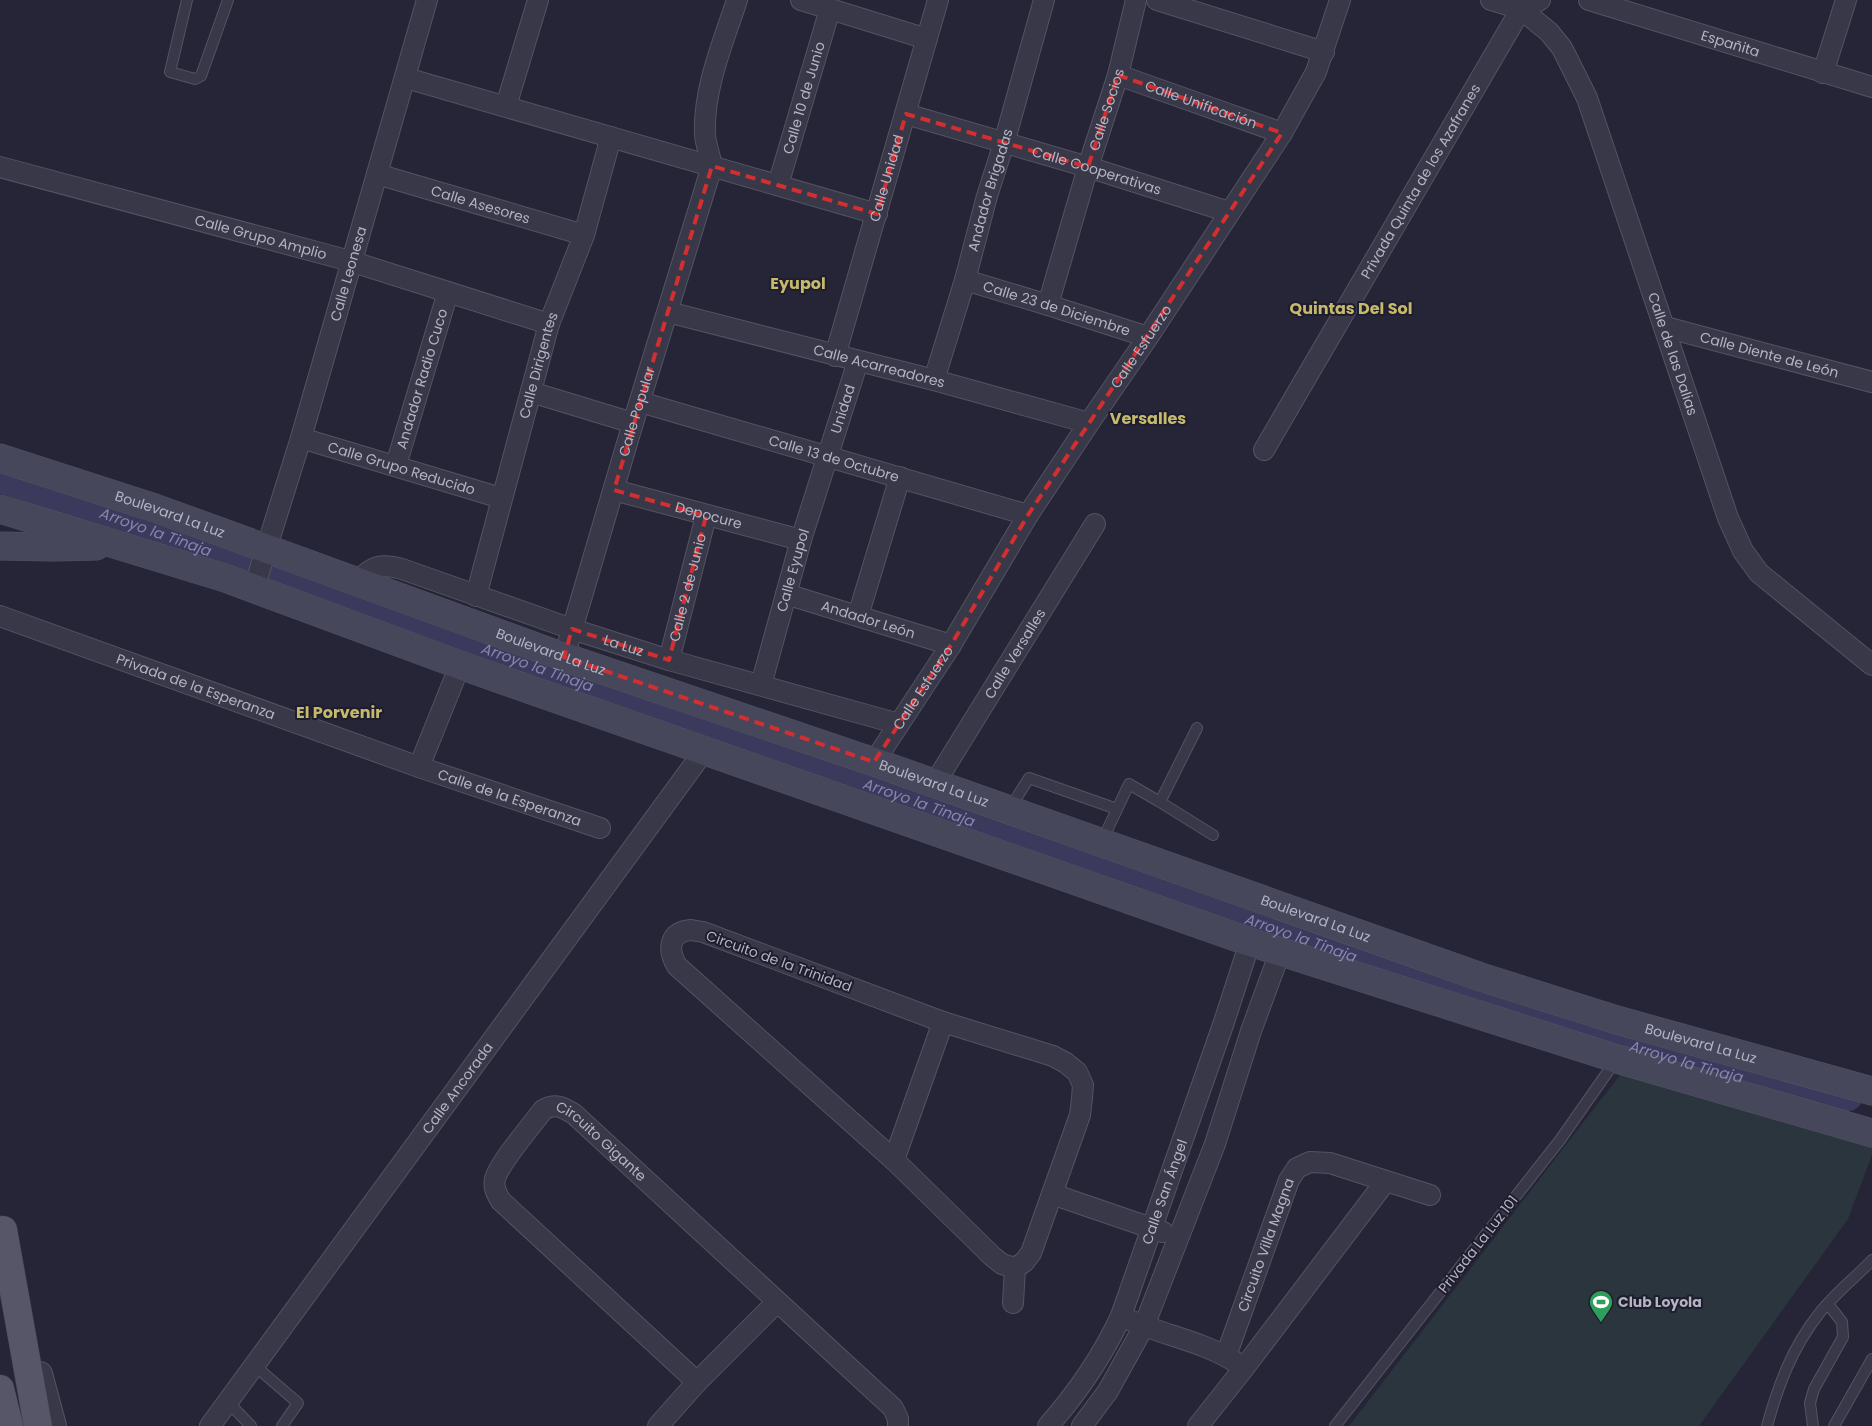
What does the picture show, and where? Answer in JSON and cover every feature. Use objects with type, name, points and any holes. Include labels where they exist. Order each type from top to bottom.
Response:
[{"type":"main road","name":"Boulevard La Luz","points":[[0,450],[12,461],[155,508],[266,553],[356,582],[564,657],[935,783],[1481,977],[1617,1020],[1872,1091]]},
{"type":"main road","points":[[0,510],[256,583],[460,665],[1280,952],[1617,1059],[1872,1133]]},
{"type":"main road","points":[[0,546],[119,545]]},
{"type":"main road","points":[[2,1222],[38,1426]]},
{"type":"main road","points":[[0,1389],[9,1426]]},
{"type":"street","name":"Calle Leonesa","points":[[256,583],[301,438],[350,261],[406,78],[427,0]]},
{"type":"street","points":[[506,106],[538,0]]},
{"type":"street","points":[[712,166],[705,138],[712,74],[738,0]]},
{"type":"street","points":[[801,0],[927,39]]},
{"type":"street","name":"Calle Unidad","points":[[835,356],[938,0]]},
{"type":"street","name":"Andador Brigadas","points":[[934,380],[965,280],[986,196],[1004,143],[1044,0]]},
{"type":"street","name":"Calle Socios","points":[[1048,305],[1088,167],[1118,75],[1136,0]]},
{"type":"street","points":[[1157,0],[1324,52]]},
{"type":"street","name":"Calle Esfuerzo","points":[[874,762],[951,645],[1028,515],[1282,133],[1316,72],[1340,0]]},
{"type":"street","points":[[1492,0],[1521,9],[1540,0]]},
{"type":"street","name":"Españita","points":[[1592,0],[1872,87]]},
{"type":"street","points":[[1823,73],[1846,0]]},
{"type":"street","name":"Calle 10 de Junio","points":[[778,185],[830,9]]},
{"type":"street","name":"Calle de las Dalias","points":[[1521,9],[1549,32],[1562,48],[1587,98],[1728,518],[1744,551],[1759,573],[1872,665]]},
{"type":"street","name":"Privada Quinta de los Azafranes","points":[[1264,450],[1521,9]]},
{"type":"street","name":"Calle Unificación","points":[[1118,75],[1282,133]]},
{"type":"street","points":[[406,78],[877,214]]},
{"type":"street","name":"Calle Cooperativas","points":[[906,114],[1088,167],[1229,212]]},
{"type":"street","name":"Calle Dirigentes","points":[[476,596],[549,324],[584,234],[611,137]]},
{"type":"street","name":"Calle Popular","points":[[564,657],[633,422],[712,166]]},
{"type":"street","name":"Calle Grupo Amplio","points":[[0,167],[350,261],[549,324]]},
{"type":"street","name":"Calle Asesores","points":[[377,174],[584,234]]},
{"type":"street","name":"Calle 23 de Diciembre","points":[[965,280],[1148,337]]},
{"type":"street","name":"Andador Radio Cuco","points":[[396,465],[448,292]]},
{"type":"street","name":"Calle Acarreadores","points":[[668,312],[1089,422]]},
{"type":"street","name":"Calle Diente de León","points":[[1665,327],[1872,382]]},
{"type":"street","name":"Unidad","points":[[828,457],[858,361]]},
{"type":"street","points":[[531,392],[633,422]]},
{"type":"street","name":"Calle 13 de Octubre","points":[[640,402],[1028,515]]},
{"type":"street","name":"Calle Grupo Reducido","points":[[301,438],[501,498]]},
{"type":"street","name":"Calle Eyupol","points":[[761,685],[801,540],[828,457]]},
{"type":"street","points":[[858,616],[900,477]]},
{"type":"street","name":"Depocure","points":[[614,490],[801,540]]},
{"type":"street","name":"Calle 2 de Junio","points":[[669,660],[706,516]]},
{"type":"street","name":"Calle Versalles","points":[[935,783],[1095,524]]},
{"type":"street","name":"La Luz","points":[[356,582],[376,566],[390,566],[572,630],[669,660],[899,724]]},
{"type":"street","name":"Andador León","points":[[786,594],[951,645]]},
{"type":"street","name":"Privada de la Esperanza","points":[[0,616],[419,767]]},
{"type":"street","points":[[419,767],[460,665]]},
{"type":"street","name":"Calle Ancorada","points":[[221,1416],[254,1365],[704,751]]},
{"type":"street","name":"Calle de la Esperanza","points":[[419,767],[600,828]]},
{"type":"street","name":"Circuito de la Trinidad","points":[[683,931],[703,932],[943,1022],[1053,1056],[1077,1072],[1083,1085],[1080,1115],[1031,1253],[1024,1262],[1014,1268],[1002,1264],[992,1256],[894,1160],[676,966],[670,948],[676,934],[683,931]]},
{"type":"street","name":"Calle San Ángel","points":[[1048,1426],[1088,1377],[1107,1346],[1121,1316],[1150,1228],[1224,1022],[1250,942]]},
{"type":"street","name":"Calle San Ángel","points":[[1082,1426],[1108,1391],[1144,1326],[1214,1144],[1251,1030],[1280,952]]},
{"type":"street","points":[[894,1160],[943,1022]]},
{"type":"street","name":"Circuito Gigante","points":[[698,1382],[502,1201],[495,1190],[495,1179],[500,1167],[543,1110],[551,1106],[562,1106],[574,1114],[893,1408],[898,1419],[898,1426]]},
{"type":"street","name":"Circuito Villa Magna","points":[[1226,1356],[1289,1180],[1297,1168],[1310,1162],[1330,1163],[1430,1195]]},
{"type":"street","points":[[1198,1426],[1385,1182]]},
{"type":"street","points":[[1052,1194],[1178,1237]]},
{"type":"street","points":[[2,1222],[54,1426]]},
{"type":"street","points":[[1013,1303],[1014,1268]]},
{"type":"street","points":[[658,1426],[776,1302]]},
{"type":"street","points":[[1121,1316],[1226,1356],[1244,1368]]},
{"type":"lane","points":[[187,0],[170,69],[172,74],[195,79],[201,76],[228,0]]},
{"type":"lane","points":[[1160,802],[1197,728]]},
{"type":"lane","points":[[1009,809],[1029,778],[1117,809]]},
{"type":"lane","points":[[1101,842],[1129,784],[1213,835]]},
{"type":"lane","name":"Privada La Luz 101","points":[[1335,1426],[1560,1140],[1617,1059]]},
{"type":"lane","points":[[1767,1426],[1776,1391],[1785,1368],[1807,1330],[1828,1304],[1872,1260]]},
{"type":"lane","points":[[1813,1426],[1810,1403],[1814,1389],[1843,1337],[1842,1322],[1828,1304]]},
{"type":"lane","points":[[1834,1426],[1872,1359]]},
{"type":"lane","points":[[254,1365],[298,1404],[282,1426]]},
{"type":"lane","points":[[221,1416],[251,1426]]},
{"type":"highlighted area","points":[[1118,75],[1282,133],[1028,515],[951,645],[874,762],[564,657],[572,629],[669,660],[706,516],[614,490],[712,166],[877,214],[906,114],[1088,167]]},
{"type":"shaded area","name":"Club Loyola","points":[[1623,1071],[1872,1143],[1872,1155],[1848,1219],[1699,1426],[1349,1426]]},
{"type":"waterway","name":"Arroyo la Tinaja","points":[[0,478],[82,505],[1456,992],[1710,1069],[1811,1093],[1848,1096]]},
{"type":"place","name":"Club Loyola","points":[[1601,1323]]},
{"type":"district","name":"Eyupol","points":[[798,283]]},
{"type":"district","name":"Quintas Del Sol","points":[[1351,308]]},
{"type":"district","name":"Versalles","points":[[1148,418]]},
{"type":"district","name":"El Porvenir","points":[[339,712]]}]
